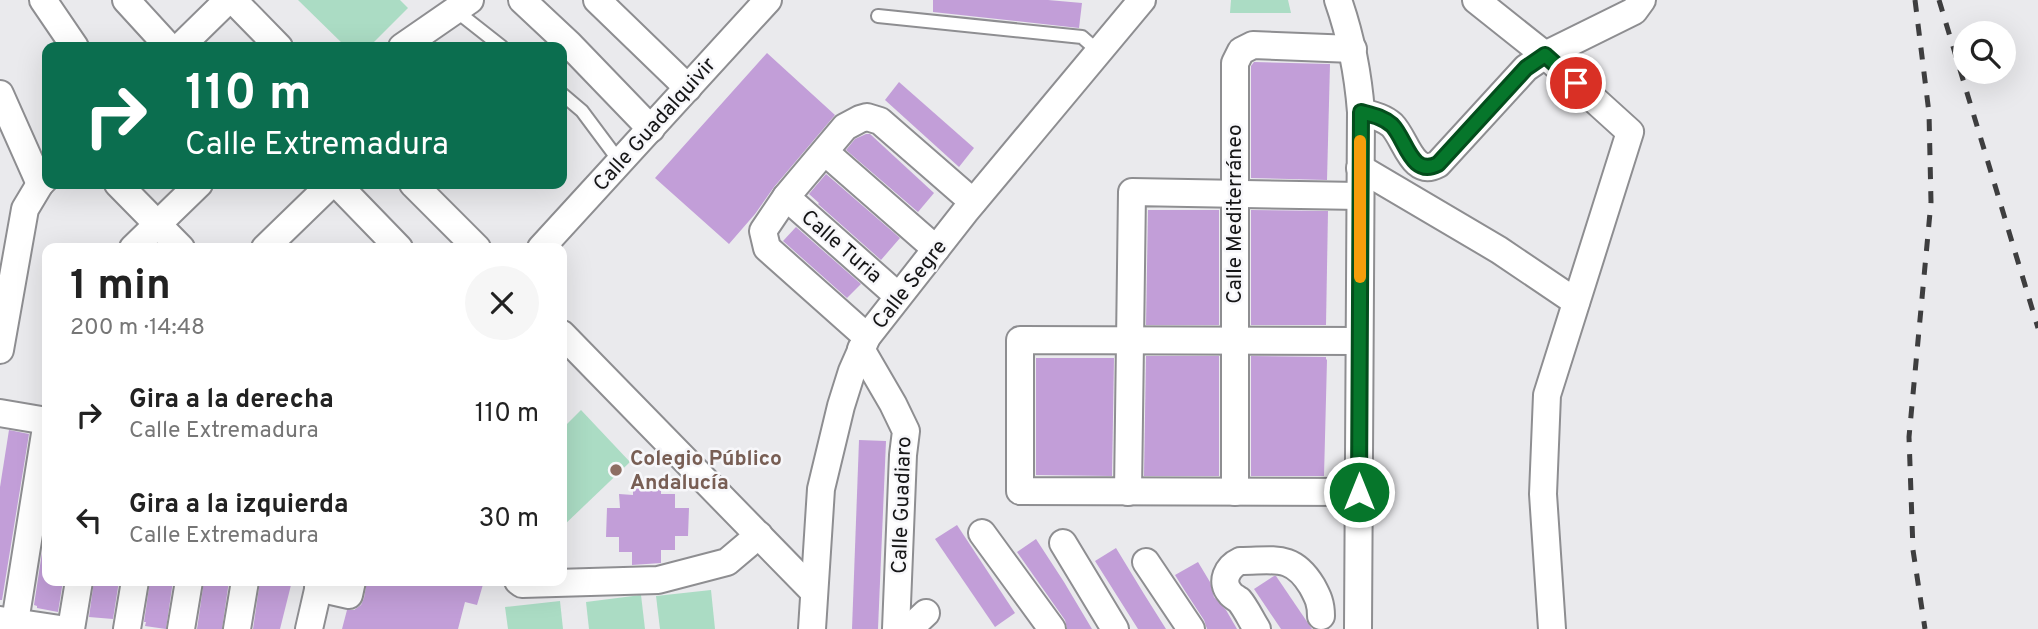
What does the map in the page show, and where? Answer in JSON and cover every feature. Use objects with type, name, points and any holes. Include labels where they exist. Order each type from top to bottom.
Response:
[{"type":"street","points":[[43,0],[72,42]]},
{"type":"street","points":[[125,0],[183,42]]},
{"type":"street","points":[[188,42],[228,0]]},
{"type":"street","points":[[233,0],[274,42]]},
{"type":"street","points":[[522,0],[567,42]]},
{"type":"street","points":[[597,0],[688,89]]},
{"type":"street","name":"Calle Guadalquivir","points":[[546,243],[768,0]]},
{"type":"street","points":[[1338,0],[1353,48],[1361,112],[1358,629]]},
{"type":"street","points":[[1476,0],[1545,55],[1630,132],[1548,395],[1543,494],[1552,629]]},
{"type":"street","points":[[1361,112],[1381,118],[1392,126],[1414,161],[1423,167],[1433,166],[1438,164],[1526,68],[1545,55],[1634,12],[1642,0]]},
{"type":"street","name":"Calle Segre","points":[[812,629],[821,489],[841,406],[864,343],[973,202],[1099,52],[1133,3]]},
{"type":"street","points":[[409,42],[463,5]]},
{"type":"street","points":[[567,42],[651,129]]},
{"type":"street","name":"Calle Mediterráneo","points":[[1235,492],[1235,63],[1241,51],[1259,45],[1353,48]]},
{"type":"street","points":[[0,94],[42,179]]},
{"type":"street","name":"Calle Guadiaro","points":[[896,629],[906,431],[864,343],[767,248],[763,231],[786,197],[845,127],[859,119],[875,118],[973,202]]},
{"type":"street","points":[[825,152],[936,249]]},
{"type":"street","points":[[1360,168],[1499,250],[1576,302]]},
{"type":"street","points":[[0,350],[25,209],[42,183]]},
{"type":"street","points":[[123,189],[176,243]]},
{"type":"street","points":[[138,243],[194,189]]},
{"type":"street","points":[[270,243],[326,189]]},
{"type":"street","points":[[342,189],[392,243]]},
{"type":"street","points":[[417,189],[462,243]]},
{"type":"street","points":[[1128,492],[1132,192],[1360,196]]},
{"type":"street","name":"Calle Turia","points":[[786,197],[898,296]]},
{"type":"street","points":[[567,339],[813,591]]},
{"type":"street","points":[[1359,341],[1020,340],[1020,491],[1359,492]]},
{"type":"street","points":[[0,413],[42,420]]},
{"type":"street","points":[[42,446],[7,621],[60,629]]},
{"type":"street","points":[[982,533],[1052,629]]},
{"type":"street","points":[[567,583],[658,580],[727,562],[759,535]]},
{"type":"street","points":[[1063,543],[1115,629]]},
{"type":"street","points":[[1257,629],[1238,599],[1226,586],[1230,568],[1240,561],[1283,561],[1299,568],[1321,601],[1321,616]]},
{"type":"street","points":[[1146,562],[1191,629]]},
{"type":"street","points":[[71,629],[78,586]]},
{"type":"street","points":[[127,629],[134,586]]},
{"type":"street","points":[[181,629],[188,586]]},
{"type":"street","points":[[237,629],[244,586]]},
{"type":"street","points":[[309,629],[319,586]]},
{"type":"street","points":[[324,586],[349,595],[351,586]]},
{"type":"lane","points":[[463,5],[497,42]]},
{"type":"lane","points":[[878,16],[1082,37],[1099,52]]},
{"type":"lane","points":[[567,98],[582,111],[620,162]]},
{"type":"green space","points":[[298,0],[400,0],[408,8],[374,42],[341,42]]},
{"type":"green space","points":[[1231,0],[1288,0],[1291,13],[1230,13]]},
{"type":"green space","points":[[581,410],[630,462],[567,522],[567,424]]},
{"type":"green space","points":[[711,590],[715,629],[660,629],[656,596]]},
{"type":"green space","points":[[641,595],[645,629],[589,629],[586,602]]},
{"type":"green space","points":[[560,601],[563,629],[508,629],[505,607]]},
{"type":"building","points":[[933,0],[1048,0],[1082,3],[1079,28],[933,12]]},
{"type":"building","points":[[767,53],[835,115],[729,244],[655,178]]},
{"type":"building","points":[[1254,62],[1330,64],[1327,180],[1251,178],[1251,66]]},
{"type":"building","points":[[899,82],[974,148],[959,167],[885,100]]},
{"type":"building","points":[[870,134],[934,193],[918,212],[846,150],[855,139]]},
{"type":"building","points":[[826,174],[900,238],[881,260],[809,194]]},
{"type":"building","points":[[1148,210],[1219,210],[1219,325],[1146,325]]},
{"type":"building","points":[[1251,210],[1328,211],[1326,325],[1251,325]]},
{"type":"building","points":[[796,227],[861,284],[847,298],[783,241]]},
{"type":"building","points":[[1146,356],[1219,356],[1219,476],[1144,476]]},
{"type":"building","points":[[1251,356],[1326,357],[1324,476],[1251,476]]},
{"type":"building","points":[[1036,358],[1114,358],[1112,476],[1036,475]]},
{"type":"building","points":[[9,430],[29,434],[0,600],[0,487]]},
{"type":"building","points":[[859,440],[886,441],[878,629],[852,629]]},
{"type":"building","points":[[633,480],[661,480],[661,494],[675,494],[675,508],[689,508],[688,536],[675,536],[675,550],[661,550],[661,563],[632,565],[632,552],[619,552],[619,537],[606,537],[607,508],[620,508],[619,494],[633,495]]},
{"type":"building","points":[[957,525],[1015,613],[995,627],[935,539]]},
{"type":"building","points":[[1036,539],[1092,629],[1067,629],[1065,620],[1017,552]]},
{"type":"building","points":[[1116,548],[1166,629],[1138,629],[1095,561]]},
{"type":"building","points":[[42,553],[42,586],[62,586],[58,612],[34,605]]},
{"type":"building","points":[[1198,562],[1210,582],[1214,597],[1226,610],[1237,629],[1207,629],[1175,575]]},
{"type":"building","points":[[1274,576],[1312,629],[1281,629],[1254,589]]},
{"type":"building","points":[[93,586],[118,586],[113,619],[89,617]]},
{"type":"building","points":[[149,586],[172,586],[166,629],[145,626]]},
{"type":"building","points":[[203,586],[228,586],[222,629],[197,629]]},
{"type":"building","points":[[259,586],[291,586],[280,629],[253,629]]},
{"type":"building","points":[[366,586],[483,586],[477,605],[465,602],[458,629],[342,629],[347,610],[354,610],[361,605]]},
{"type":"railway","points":[[1915,0],[1929,113],[1931,202],[1909,437],[1913,550],[1925,629]]},
{"type":"railway","points":[[1939,0],[2038,328]]},
{"type":"slow traffic","points":[[1360,141],[1360,277]]},
{"type":"place","name":"Colegio Público Andalucía","points":[[616,470]]},
{"type":"route","points":[[1359,492],[1361,112],[1381,118],[1392,126],[1414,161],[1418,165],[1428,167],[1438,164],[1526,68],[1545,55],[1576,83]]}]
